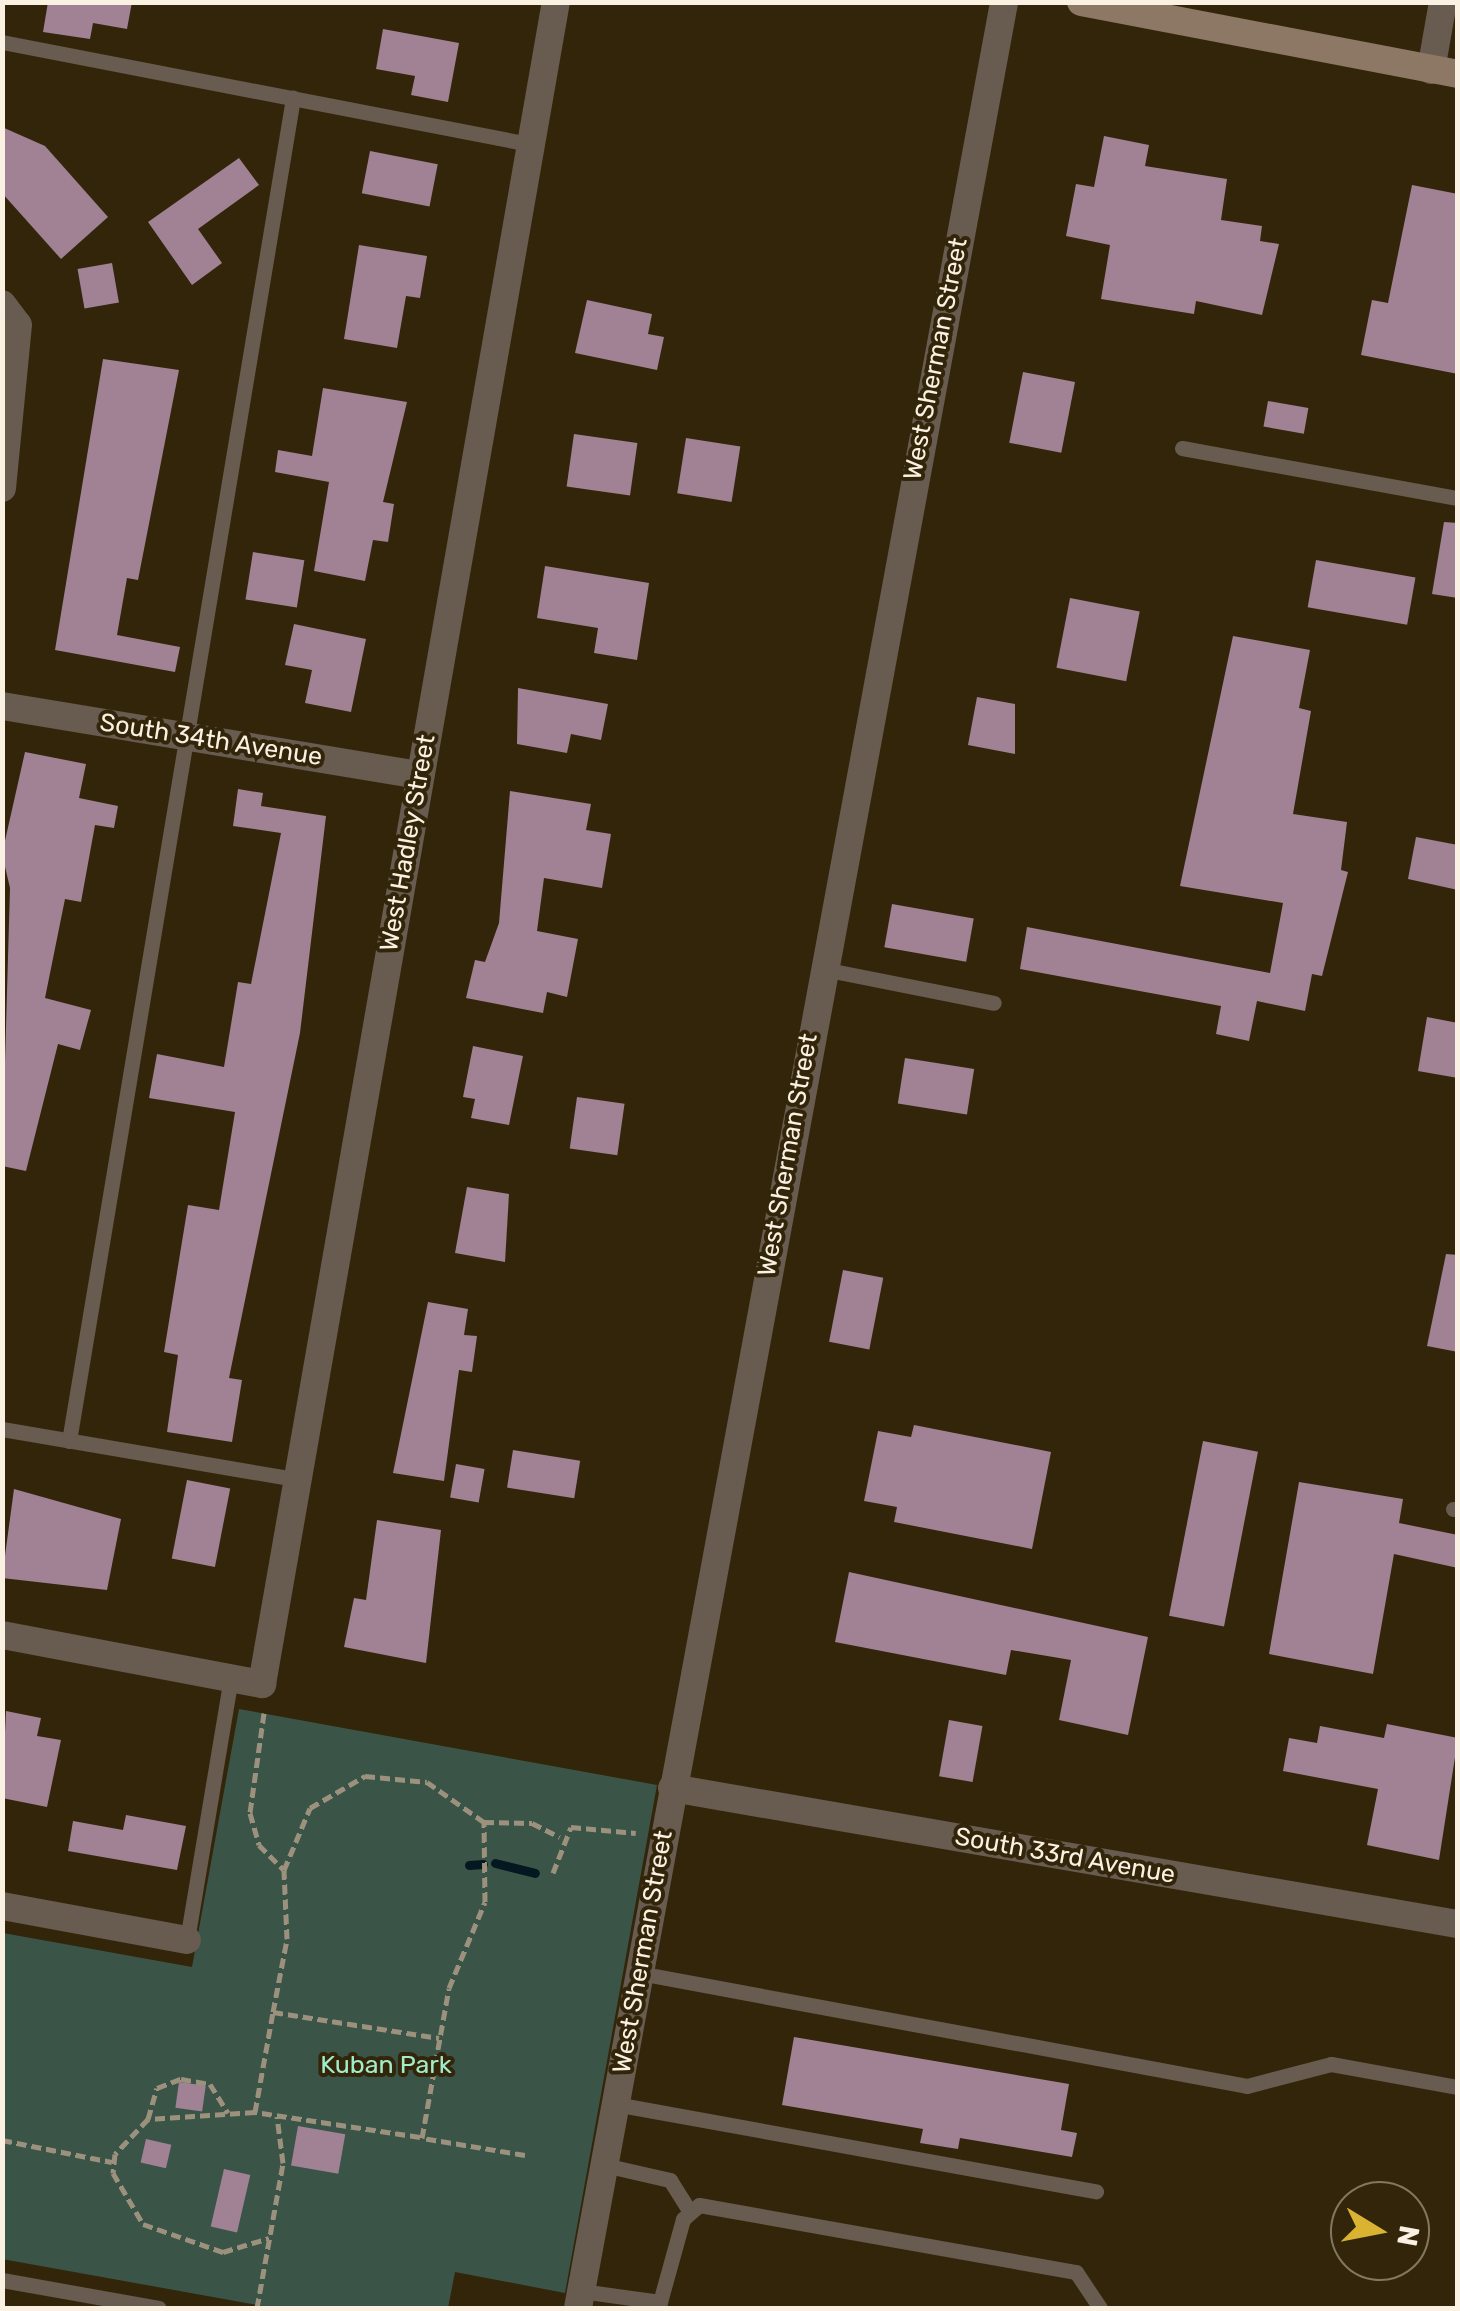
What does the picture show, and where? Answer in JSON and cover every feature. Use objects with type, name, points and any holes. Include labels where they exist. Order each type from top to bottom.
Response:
[{"type":"main road","points":[[1081,2],[1444,72]]},
{"type":"street","name":"West Hadley Street","points":[[231,1678],[262,1684],[556,2]]},
{"type":"street","name":"West Sherman Street","points":[[580,2300],[1004,2]]},
{"type":"street","points":[[1443,2],[1444,72]]},
{"type":"street","points":[[2,304],[18,325],[2,488]]},
{"type":"street","name":"South 34th Avenue","points":[[2,706],[420,775]]},
{"type":"street","points":[[2,1635],[231,1678]]},
{"type":"street","name":"South 33rd Avenue","points":[[672,1788],[1458,1924]]},
{"type":"street","points":[[2,1906],[186,1940]]},
{"type":"lane","points":[[2,42],[529,144]]},
{"type":"lane","points":[[70,1441],[293,98]]},
{"type":"lane","points":[[1182,448],[1458,498]]},
{"type":"lane","points":[[823,969],[994,1003]]},
{"type":"lane","points":[[2,1429],[299,1480]]},
{"type":"lane","points":[[186,1940],[231,1678]]},
{"type":"lane","points":[[639,1973],[1247,2086],[1332,2064],[1458,2087]]},
{"type":"lane","points":[[615,2104],[1096,2191]]},
{"type":"lane","points":[[580,2300],[660,2302],[688,2209],[670,2180],[604,2165]]},
{"type":"lane","points":[[688,2209],[1076,2272],[1100,2308]]},
{"type":"lane","points":[[2,2280],[159,2308]]},
{"type":"path","points":[[264,1714],[250,1813],[258,1846],[284,1870]]},
{"type":"path","points":[[255,2112],[287,1940],[284,1870],[310,1808],[365,1776],[427,1782],[484,1822],[532,1823],[560,1837]]},
{"type":"path","points":[[422,2138],[455,1967],[485,1902],[484,1822]]},
{"type":"path","points":[[560,1837],[586,1823],[663,1838]]},
{"type":"path","points":[[554,1873],[560,1837]]},
{"type":"path","points":[[273,2012],[439,2038]]},
{"type":"path","points":[[112,2162],[148,2120],[157,2088],[181,2079],[210,2084],[228,2113]]},
{"type":"path","points":[[148,2120],[255,2112],[525,2155]]},
{"type":"path","points":[[257,2308],[283,2162],[277,2116]]},
{"type":"path","points":[[2,2140],[112,2162]]},
{"type":"path","points":[[112,2162],[118,2196],[143,2224],[223,2252],[269,2238]]},
{"type":"green space","name":"Kuban Park","points":[[239,1709],[657,1785],[565,2293],[455,2272],[448,2308],[274,2308],[2,2259],[3,1933],[192,1967]]},
{"type":"building","points":[[48,2],[132,2],[127,29],[93,23],[90,39],[43,32]]},
{"type":"building","points":[[383,29],[459,43],[448,102],[411,95],[415,76],[376,69]]},
{"type":"building","points":[[2,127],[45,146],[108,217],[61,259],[2,193]]},
{"type":"building","points":[[1104,136],[1149,145],[1145,166],[1227,179],[1221,220],[1262,226],[1260,241],[1279,244],[1262,315],[1196,301],[1194,314],[1101,299],[1110,245],[1066,236],[1076,184],[1094,187]]},
{"type":"building","points":[[370,151],[438,164],[430,206],[362,193]]},
{"type":"building","points":[[239,158],[259,185],[198,229],[222,263],[192,285],[148,222]]},
{"type":"building","points":[[1412,185],[1458,194],[1458,374],[1361,355],[1372,300],[1388,303]]},
{"type":"building","points":[[359,245],[427,256],[420,298],[406,296],[397,348],[344,339]]},
{"type":"building","points":[[112,263],[119,302],[84,308],[78,269]]},
{"type":"building","points":[[587,300],[652,314],[648,334],[664,337],[657,370],[575,353]]},
{"type":"building","points":[[103,359],[179,370],[138,580],[127,578],[117,635],[180,647],[175,672],[55,650]]},
{"type":"building","points":[[1023,372],[1075,382],[1061,453],[1009,443]]},
{"type":"building","points":[[323,388],[407,402],[383,502],[394,504],[388,542],[373,540],[365,581],[314,571],[329,482],[275,472],[278,450],[312,456]]},
{"type":"building","points":[[1268,401],[1308,408],[1304,434],[1263,427]]},
{"type":"building","points":[[574,434],[637,443],[630,495],[567,486]]},
{"type":"building","points":[[686,438],[740,447],[732,502],[677,493]]},
{"type":"building","points":[[1444,522],[1458,523],[1458,598],[1432,594]]},
{"type":"building","points":[[253,552],[304,560],[297,608],[245,599]]},
{"type":"building","points":[[1316,560],[1415,578],[1407,625],[1308,607]]},
{"type":"building","points":[[545,566],[649,583],[637,660],[594,653],[598,628],[537,618]]},
{"type":"building","points":[[1070,598],[1140,612],[1126,681],[1056,668]]},
{"type":"building","points":[[294,624],[366,639],[351,712],[305,703],[312,670],[285,665]]},
{"type":"building","points":[[1233,636],[1310,650],[1299,708],[1311,711],[1293,814],[1347,822],[1341,870],[1348,872],[1322,976],[1312,974],[1305,1011],[1257,1001],[1249,1041],[1216,1034],[1221,1006],[1020,969],[1027,927],[1270,973],[1283,903],[1180,886]]},
{"type":"building","points":[[518,688],[608,704],[601,740],[571,734],[567,753],[517,744]]},
{"type":"building","points":[[977,697],[1015,704],[1015,754],[968,745]]},
{"type":"building","points":[[25,752],[86,764],[79,798],[118,806],[114,828],[95,825],[81,902],[65,899],[45,998],[91,1010],[80,1050],[58,1044],[26,1171],[2,1166],[10,888],[2,854]]},
{"type":"building","points":[[238,789],[263,793],[261,806],[326,816],[300,1033],[229,1378],[242,1380],[232,1442],[167,1432],[178,1355],[164,1352],[188,1205],[219,1210],[235,1112],[149,1098],[157,1054],[224,1067],[238,982],[251,984],[281,833],[233,826]]},
{"type":"building","points":[[510,791],[591,804],[586,830],[611,834],[602,888],[544,878],[537,931],[578,939],[567,997],[547,992],[543,1013],[466,998],[475,960],[485,962],[499,923]]},
{"type":"building","points":[[1416,837],[1458,845],[1458,890],[1408,879]]},
{"type":"building","points":[[892,904],[974,918],[966,962],[884,947]]},
{"type":"building","points":[[1427,1017],[1458,1023],[1458,1078],[1418,1071]]},
{"type":"building","points":[[473,1046],[523,1056],[509,1125],[471,1118],[475,1099],[463,1097]]},
{"type":"building","points":[[905,1058],[974,1069],[967,1114],[898,1103]]},
{"type":"building","points":[[577,1097],[625,1104],[617,1155],[570,1148]]},
{"type":"building","points":[[467,1187],[509,1194],[505,1262],[455,1253]]},
{"type":"building","points":[[1446,1254],[1458,1255],[1458,1352],[1427,1346]]},
{"type":"building","points":[[843,1270],[883,1278],[869,1349],[829,1342]]},
{"type":"building","points":[[428,1302],[468,1309],[464,1335],[477,1336],[472,1372],[459,1370],[444,1481],[393,1473]]},
{"type":"building","points":[[914,1425],[1051,1452],[1032,1549],[894,1522],[897,1507],[864,1501],[878,1431],[911,1437]]},
{"type":"building","points":[[1203,1441],[1258,1452],[1224,1626],[1169,1616]]},
{"type":"building","points":[[513,1450],[580,1461],[574,1498],[507,1488]]},
{"type":"building","points":[[456,1464],[485,1469],[479,1503],[450,1497]]},
{"type":"building","points":[[187,1480],[230,1488],[215,1567],[172,1559]]},
{"type":"building","points":[[1299,1482],[1403,1499],[1399,1523],[1458,1535],[1458,1568],[1394,1554],[1373,1674],[1269,1654]]},
{"type":"building","points":[[14,1489],[121,1519],[107,1590],[2,1578]]},
{"type":"building","points":[[377,1520],[441,1530],[426,1663],[344,1647],[354,1598],[366,1600]]},
{"type":"building","points":[[849,1572],[1148,1637],[1128,1735],[1059,1720],[1071,1660],[1011,1650],[1006,1675],[835,1642]]},
{"type":"building","points":[[6,1711],[41,1718],[37,1736],[61,1740],[47,1807],[2,1798]]},
{"type":"building","points":[[949,1720],[982,1726],[973,1782],[939,1776]]},
{"type":"building","points":[[1387,1724],[1458,1738],[1439,1860],[1367,1845],[1378,1789],[1283,1771],[1289,1738],[1317,1743],[1320,1726],[1384,1738]]},
{"type":"building","points":[[126,1815],[186,1826],[177,1870],[68,1851],[73,1821],[123,1830]]},
{"type":"building","points":[[794,2037],[1069,2084],[1061,2130],[1077,2133],[1072,2157],[960,2138],[958,2149],[920,2143],[923,2129],[782,2105]]},
{"type":"building","points":[[179,2082],[206,2086],[202,2112],[175,2108]]},
{"type":"building","points":[[298,2126],[345,2134],[338,2174],[291,2165]]},
{"type":"building","points":[[146,2139],[171,2145],[166,2168],[141,2162]]},
{"type":"building","points":[[224,2169],[250,2175],[237,2233],[211,2226]]},
{"type":"waterway","points":[[495,1863],[535,1873]]},
{"type":"waterway","points":[[469,1865],[483,1864]]}]
